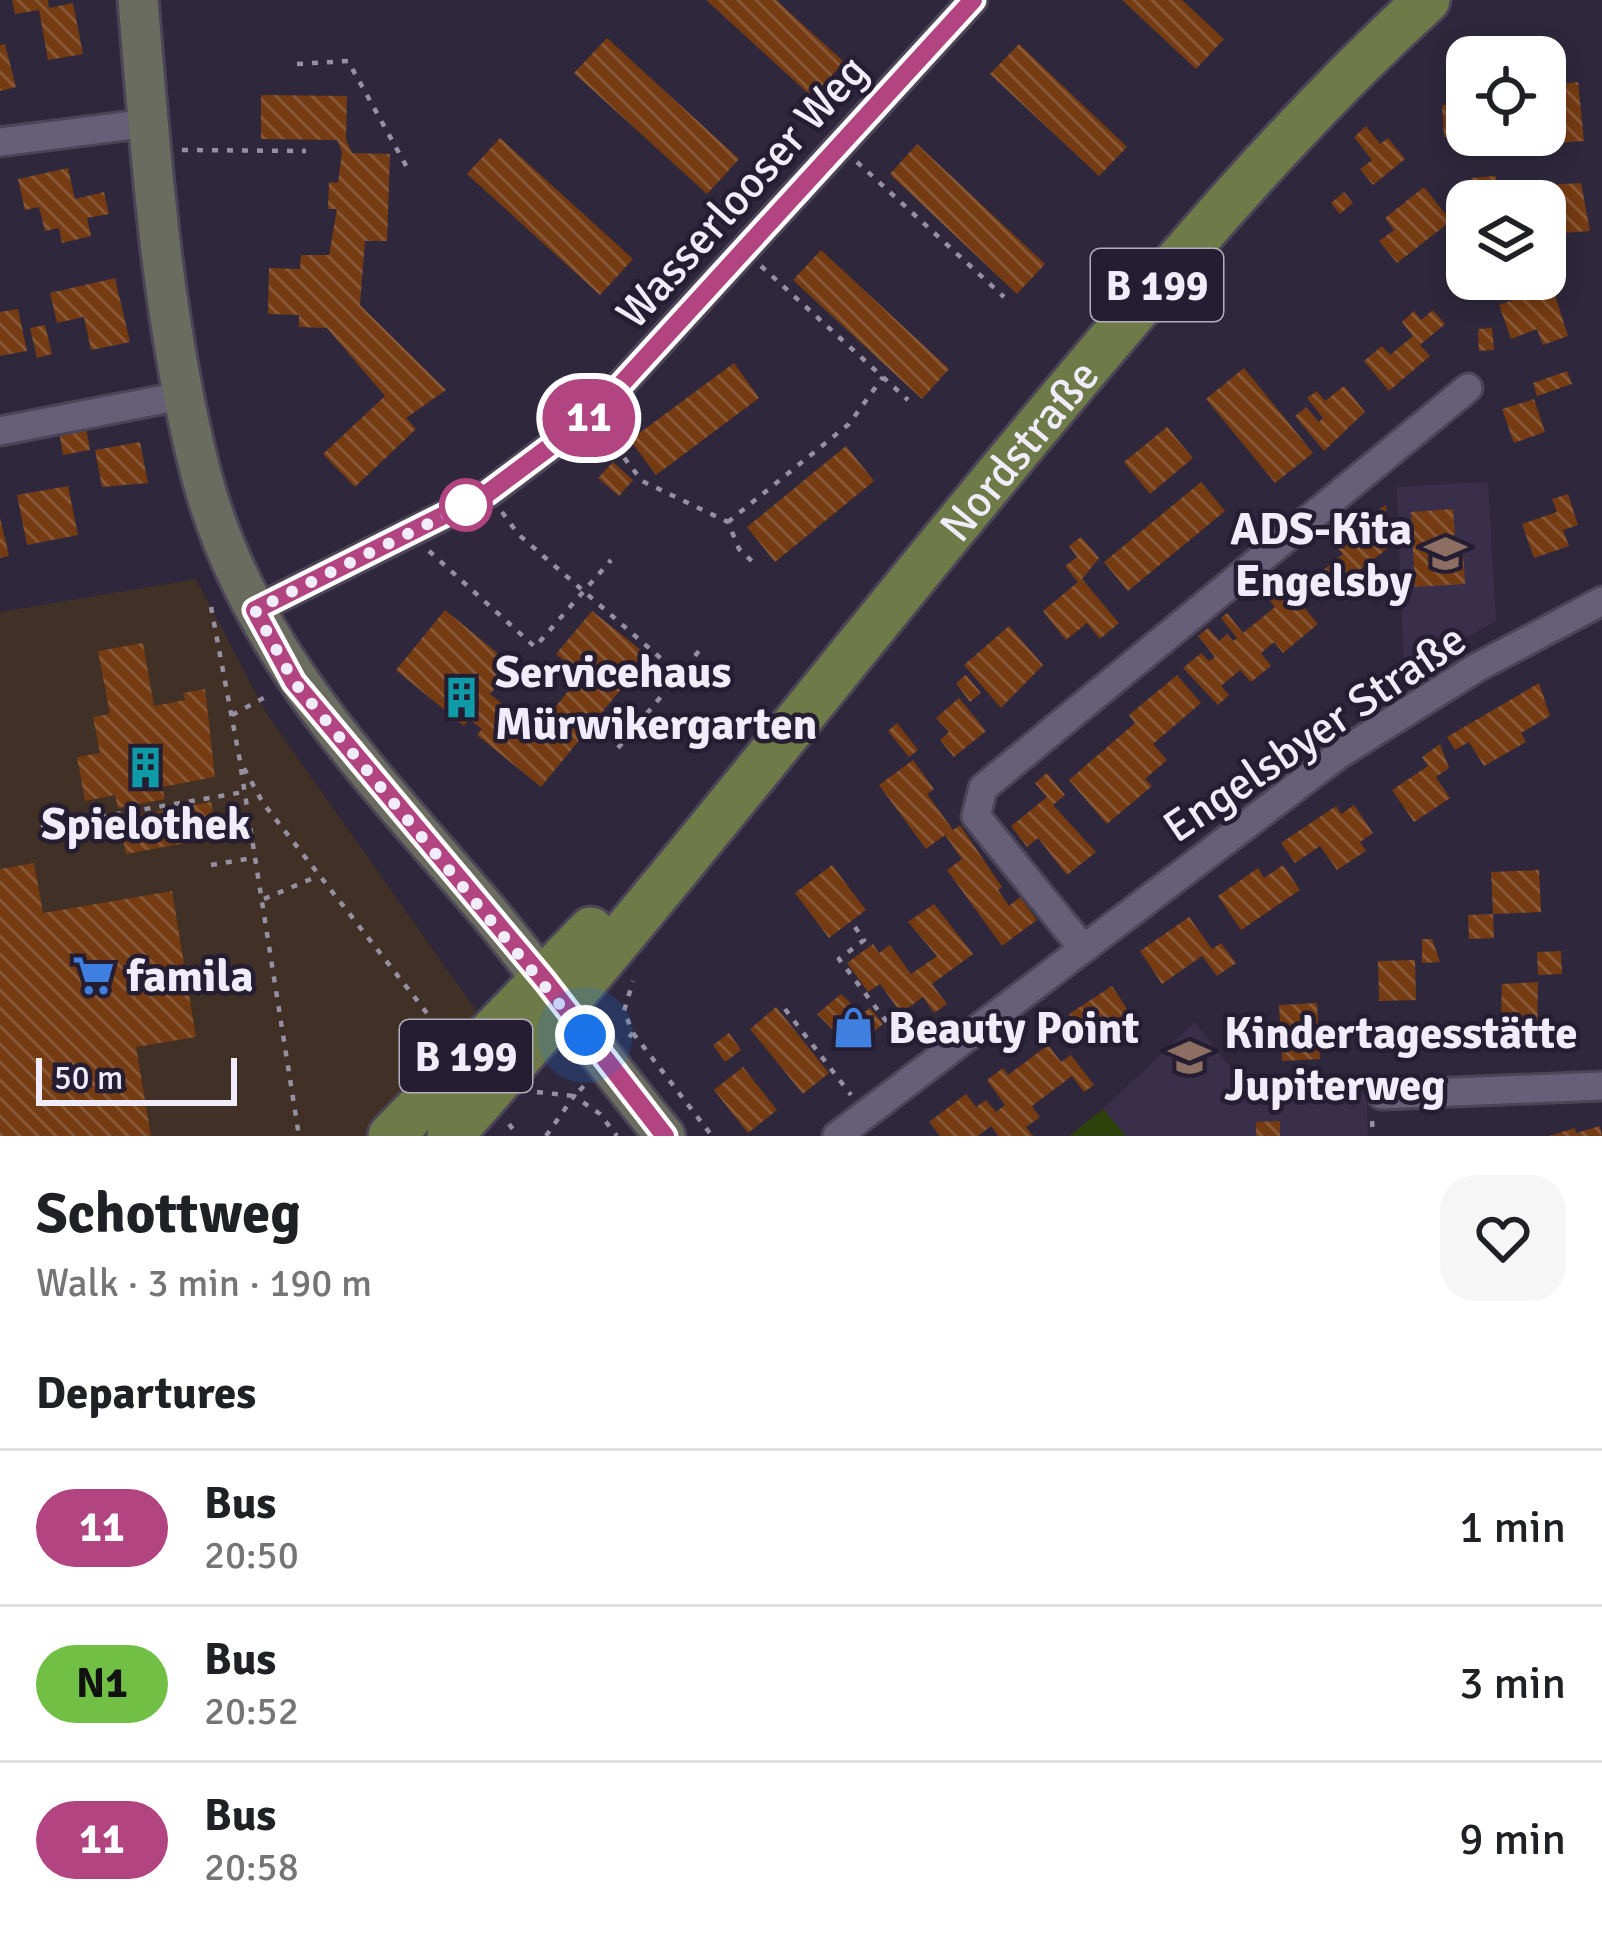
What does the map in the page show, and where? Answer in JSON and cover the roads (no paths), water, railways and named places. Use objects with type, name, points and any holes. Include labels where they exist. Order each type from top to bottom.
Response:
[{"type":"main road","name":"Nordstraße","points":[[450,1136],[555,994],[1255,167],[1427,0]]},
{"type":"main road","name":"Nordstraße","points":[[391,1136],[555,994]]},
{"type":"street","points":[[138,0],[150,137],[186,394],[203,479],[255,610],[294,682],[555,994],[665,1136]]},
{"type":"street","name":"Wasserlooser Weg","points":[[255,610],[488,493],[595,413],[973,0]]},
{"type":"street","points":[[0,142],[150,137]]},
{"type":"street","points":[[1082,947],[976,816],[983,788],[1468,388]]},
{"type":"street","points":[[0,431],[186,394]]},
{"type":"street","name":"Engelsbyer Straße","points":[[837,1136],[1338,755],[1476,668],[1602,601]]},
{"type":"street","points":[[1382,1095],[1602,1086]]},
{"type":"place","name":"ADS-Kita Engelsby","points":[[1446,554]]},
{"type":"place","name":"Servicehaus Mürwikergarten","points":[[461,697]]},
{"type":"place","name":"Spielothek","points":[[146,767]]},
{"type":"place","name":"famila","points":[[93,975]]},
{"type":"place","name":"Beauty Point","points":[[854,1027]]},
{"type":"place","name":"Kindertagesstätte Jupiterweg","points":[[1190,1058]]}]
